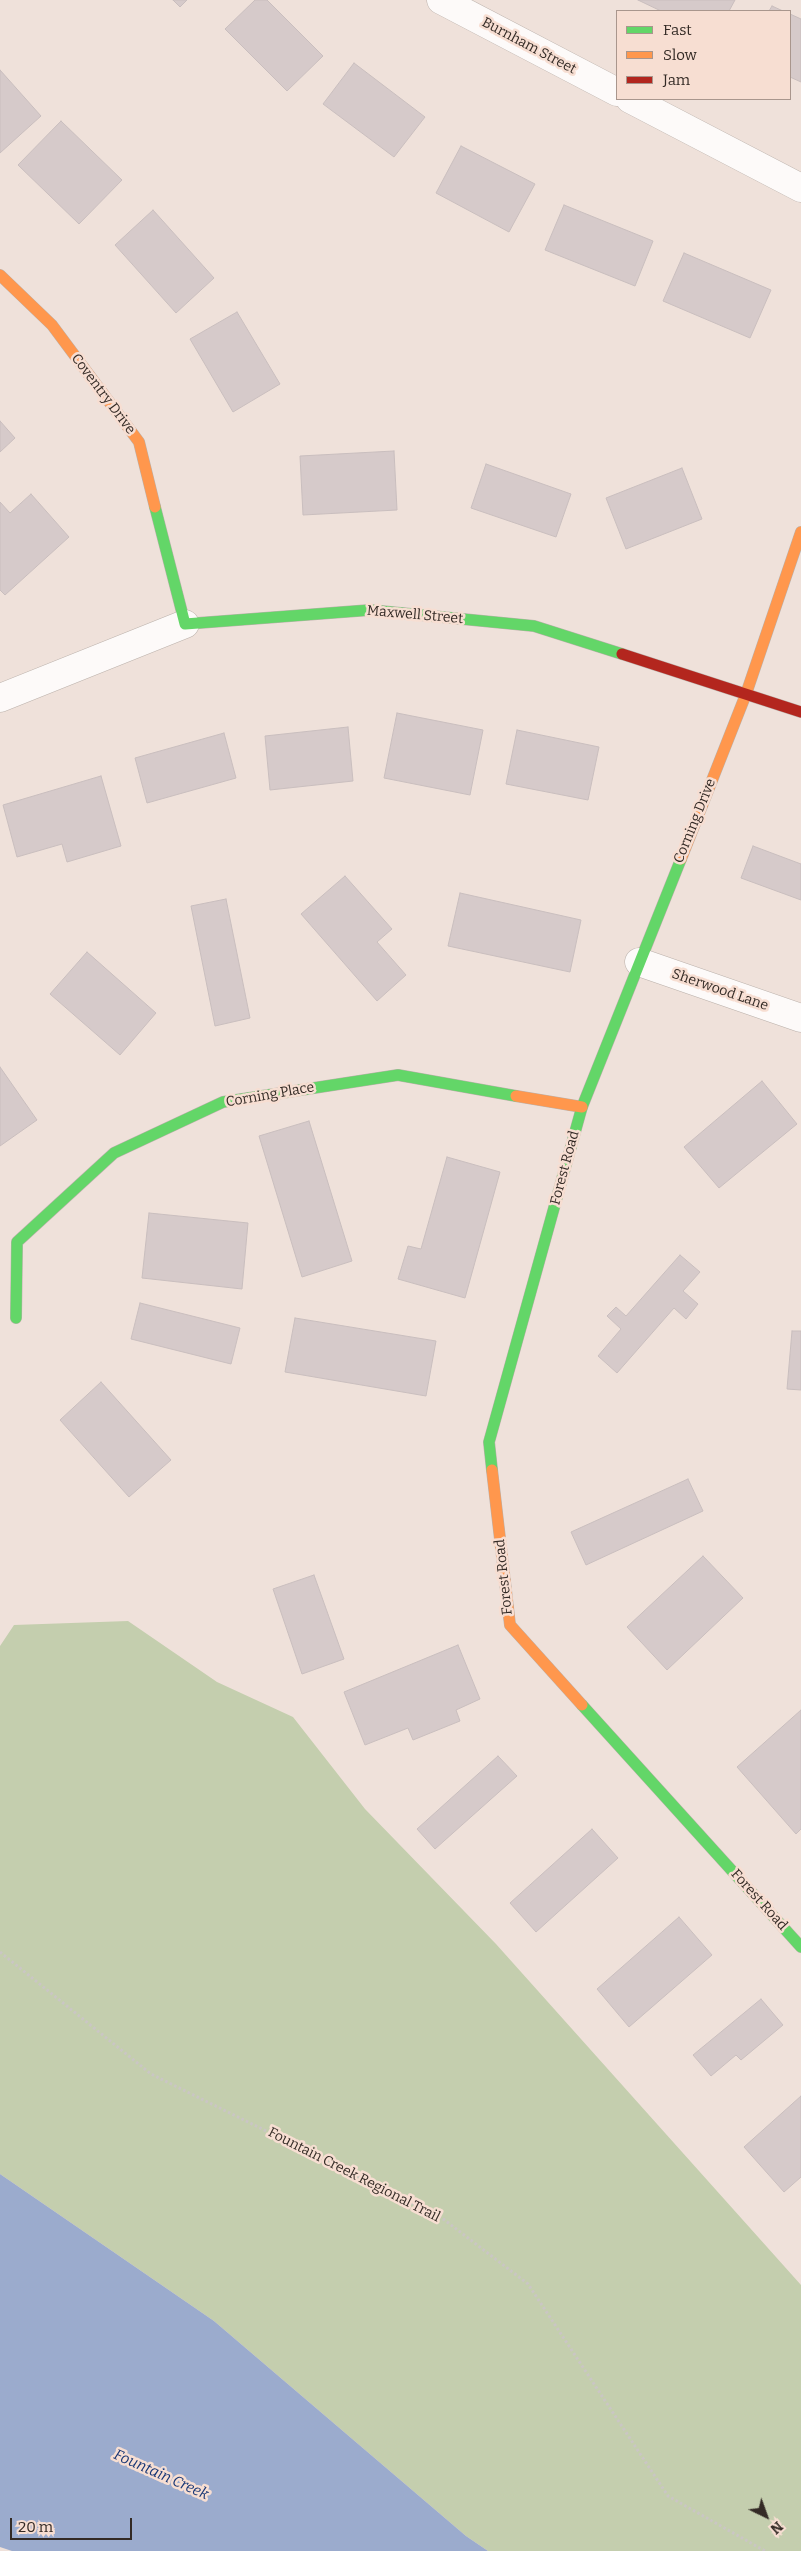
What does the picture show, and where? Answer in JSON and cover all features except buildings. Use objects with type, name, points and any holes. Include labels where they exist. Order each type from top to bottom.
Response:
[{"type":"street","name":"Burnham Street","points":[[441,0],[616,91]]},
{"type":"street","points":[[632,100],[801,188]]},
{"type":"street","name":"Coventry Drive","points":[[0,275],[52,326],[139,442],[184,624]]},
{"type":"street","name":"Corning Drive","points":[[582,1107],[746,694],[801,532]]},
{"type":"street","name":"Maxwell Street","points":[[0,698],[184,624],[370,610],[534,626],[801,712]]},
{"type":"street","name":"Sherwood Lane","points":[[639,962],[801,1018]]},
{"type":"street","name":"Corning Place","points":[[16,1318],[17,1242],[114,1153],[223,1102],[398,1075],[582,1107]]},
{"type":"street","name":"Forest Road","points":[[582,1107],[489,1442],[510,1625],[801,1947]]},
{"type":"path","name":"Fountain Creek Regional Trail","points":[[0,1952],[13,1965],[152,2074],[442,2218],[528,2284],[668,2496],[765,2551]]},
{"type":"green space","points":[[128,1621],[217,1682],[293,1717],[365,1809],[496,1944],[801,2285],[801,2551],[488,2551],[466,2536],[214,2321],[0,2174],[0,1646],[14,1625]]},
{"type":"water","name":"Fountain Creek","points":[[0,2174],[214,2321],[466,2536],[488,2551],[12,2551],[0,2547]]},
{"type":"traffic: fast","points":[[155,507],[185,624],[370,610],[534,626],[622,654]]},
{"type":"traffic: fast","points":[[492,1470],[489,1442],[582,1107],[681,859]]},
{"type":"traffic: fast","points":[[16,1318],[17,1242],[114,1153],[223,1102],[398,1075],[516,1096]]},
{"type":"traffic: fast","points":[[582,1705],[801,1947]]},
{"type":"traffic: slow","points":[[0,275],[52,325],[139,442],[155,507]]},
{"type":"traffic: slow","points":[[681,859],[746,694],[801,532]]},
{"type":"traffic: slow","points":[[516,1096],[582,1107]]},
{"type":"traffic: slow","points":[[492,1470],[510,1625],[582,1705]]},
{"type":"traffic: jam","points":[[622,654],[801,712]]}]
